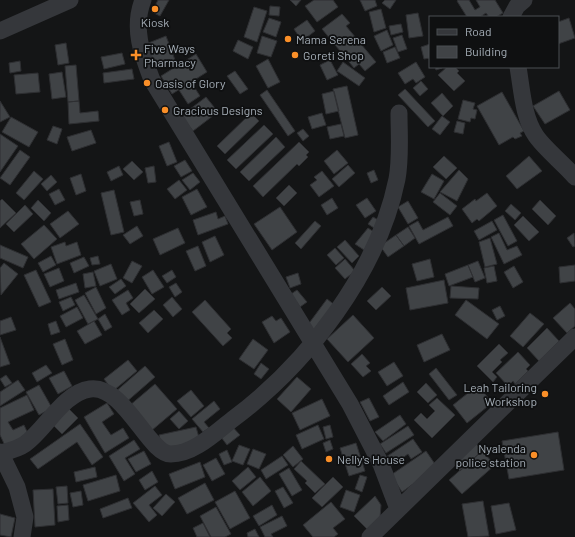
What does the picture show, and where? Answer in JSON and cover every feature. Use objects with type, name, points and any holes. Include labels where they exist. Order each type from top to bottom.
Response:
[{"type":"street","points":[[0,32],[70,0]]},
{"type":"street","points":[[143,0],[139,9],[137,33],[142,55],[152,80],[350,404],[381,464],[398,509]]},
{"type":"street","points":[[512,16],[517,6],[524,0]]},
{"type":"street","points":[[518,68],[525,111],[531,128],[537,137],[575,177]]},
{"type":"street","points":[[22,537],[25,517],[17,487],[0,452],[16,449],[26,443],[62,406],[81,392],[90,389],[110,393],[163,452],[169,454],[181,454],[200,444],[258,401],[313,344],[347,298],[381,231],[397,178],[399,113]]},
{"type":"street","points":[[370,537],[575,338]]},
{"type":"building","points":[[158,0],[169,0],[160,16],[152,12]]},
{"type":"building","points":[[290,0],[301,0],[296,6]]},
{"type":"building","points":[[314,0],[333,0],[338,7],[317,22],[305,6]]},
{"type":"building","points":[[360,0],[375,0],[377,6],[365,11]]},
{"type":"building","points":[[385,0],[396,0],[390,9],[382,3]]},
{"type":"building","points":[[469,0],[475,10],[480,7],[476,0],[495,0],[503,13],[498,16],[488,16],[486,13],[482,16],[466,16],[457,1]]},
{"type":"building","points":[[270,6],[280,7],[279,16],[269,15]]},
{"type":"building","points":[[254,7],[267,11],[257,42],[244,37]]},
{"type":"building","points":[[381,9],[386,28],[374,32],[369,12]]},
{"type":"building","points":[[418,13],[423,36],[409,38],[406,15]]},
{"type":"building","points":[[342,14],[350,23],[346,26],[376,62],[365,71],[359,64],[354,68],[322,29]]},
{"type":"building","points":[[269,18],[281,22],[276,37],[263,32]]},
{"type":"building","points":[[569,18],[575,38],[559,44],[559,22]]},
{"type":"building","points":[[307,20],[315,31],[302,41],[294,29]]},
{"type":"building","points":[[401,24],[403,32],[391,35],[389,26]]},
{"type":"building","points":[[387,30],[393,45],[381,51],[374,36]]},
{"type":"building","points":[[402,35],[407,49],[398,52],[393,38]]},
{"type":"building","points":[[166,36],[175,60],[155,67],[146,44]]},
{"type":"building","points":[[262,36],[277,41],[271,57],[257,53]]},
{"type":"building","points":[[238,40],[253,47],[248,59],[233,51]]},
{"type":"building","points":[[66,43],[69,63],[58,65],[55,45]]},
{"type":"building","points":[[429,44],[429,58],[424,59],[421,47]]},
{"type":"building","points":[[395,47],[400,58],[387,63],[383,52]]},
{"type":"building","points":[[122,53],[125,64],[104,69],[101,57]]},
{"type":"building","points":[[196,54],[207,72],[172,94],[161,76]]},
{"type":"building","points":[[268,59],[280,82],[268,88],[256,66]]},
{"type":"building","points":[[330,60],[338,75],[327,80],[320,65]]},
{"type":"building","points":[[20,61],[21,71],[10,73],[9,63]]},
{"type":"building","points":[[343,62],[365,78],[359,86],[337,71]]},
{"type":"building","points":[[416,62],[425,77],[416,83],[413,79],[405,84],[398,73]]},
{"type":"building","points":[[76,65],[79,101],[68,102],[65,66]]},
{"type":"building","points":[[446,68],[456,68],[459,71],[457,73],[465,81],[454,91],[438,75]]},
{"type":"building","points":[[132,69],[134,79],[104,83],[103,73]]},
{"type":"building","points":[[235,71],[248,89],[240,94],[227,76]]},
{"type":"building","points":[[62,72],[66,97],[52,99],[49,74]]},
{"type":"building","points":[[38,73],[40,92],[16,94],[14,75]]},
{"type":"building","points":[[421,81],[428,89],[420,96],[413,88]]},
{"type":"building","points":[[191,82],[200,96],[188,104],[179,90]]},
{"type":"building","points":[[347,86],[358,135],[345,138],[333,89]]},
{"type":"building","points":[[405,89],[435,121],[428,127],[398,95]]},
{"type":"building","points":[[267,90],[295,131],[288,136],[260,95]]},
{"type":"building","points":[[334,91],[339,111],[326,114],[322,94]]},
{"type":"building","points":[[559,91],[570,110],[545,124],[533,106]]},
{"type":"building","points":[[502,92],[524,131],[520,133],[522,136],[515,139],[513,137],[499,145],[477,106]]},
{"type":"building","points":[[442,93],[453,106],[443,116],[431,103]]},
{"type":"building","points":[[206,97],[218,112],[193,131],[181,116]]},
{"type":"building","points":[[463,100],[475,103],[473,109],[477,110],[475,119],[471,118],[470,122],[458,119]]},
{"type":"building","points":[[0,101],[10,117],[0,122]]},
{"type":"building","points":[[79,101],[80,113],[98,111],[99,121],[69,124],[68,102]]},
{"type":"building","points":[[251,113],[259,121],[225,154],[217,146]]},
{"type":"building","points":[[322,113],[326,125],[312,129],[308,117]]},
{"type":"building","points":[[442,116],[450,122],[440,135],[432,129]]},
{"type":"building","points":[[11,117],[38,132],[29,147],[2,132]]},
{"type":"building","points":[[457,121],[465,123],[463,134],[454,132]]},
{"type":"building","points":[[341,124],[344,136],[330,139],[327,127]]},
{"type":"building","points":[[264,125],[273,134],[236,169],[227,160]]},
{"type":"building","points":[[53,126],[62,129],[57,144],[47,140]]},
{"type":"building","points":[[303,129],[309,136],[303,141],[297,133]]},
{"type":"building","points":[[91,130],[96,143],[72,151],[67,137]]},
{"type":"building","points":[[0,134],[18,146],[0,172]]},
{"type":"building","points":[[276,137],[285,147],[249,181],[240,172]]},
{"type":"building","points":[[169,142],[177,162],[167,166],[159,146]]},
{"type":"building","points":[[299,142],[309,152],[306,155],[308,157],[299,166],[297,164],[263,197],[253,186]]},
{"type":"building","points":[[20,150],[30,157],[10,185],[0,178]]},
{"type":"building","points":[[337,150],[348,163],[334,174],[324,161]]},
{"type":"building","points":[[444,156],[457,168],[446,179],[433,167]]},
{"type":"building","points":[[529,156],[542,171],[517,189],[506,176]]},
{"type":"building","points":[[185,160],[192,171],[181,177],[174,166]]},
{"type":"building","points":[[132,161],[143,172],[134,180],[123,169]]},
{"type":"building","points":[[348,165],[355,173],[339,187],[332,179]]},
{"type":"building","points":[[119,166],[123,175],[111,181],[107,172]]},
{"type":"building","points":[[154,166],[156,182],[148,183],[145,168]]},
{"type":"building","points":[[374,170],[378,180],[371,183],[367,173]]},
{"type":"building","points":[[459,170],[468,179],[457,201],[440,192]]},
{"type":"building","points":[[34,171],[43,179],[24,200],[16,193]]},
{"type":"building","points":[[322,171],[334,186],[319,197],[310,185],[317,180],[314,177]]},
{"type":"building","points":[[193,173],[200,182],[190,190],[182,180]]},
{"type":"building","points":[[81,174],[86,191],[76,195],[70,178]]},
{"type":"building","points":[[432,174],[444,181],[434,199],[421,192]]},
{"type":"building","points":[[51,175],[57,182],[47,191],[41,184]]},
{"type":"building","points":[[179,180],[187,190],[175,199],[167,189]]},
{"type":"building","points":[[289,185],[297,193],[284,206],[276,198]]},
{"type":"building","points":[[59,189],[65,200],[55,205],[49,194]]},
{"type":"building","points":[[197,189],[207,207],[191,215],[182,197]]},
{"type":"building","points":[[114,190],[124,232],[111,235],[101,193]]},
{"type":"building","points":[[440,193],[457,206],[450,215],[433,202]]},
{"type":"building","points":[[487,193],[497,206],[479,221],[477,219],[472,223],[462,209],[475,199],[476,201]]},
{"type":"building","points":[[332,198],[338,208],[327,215],[321,205]]},
{"type":"building","points":[[367,198],[376,211],[365,218],[356,205]]},
{"type":"building","points":[[2,199],[16,213],[0,228],[0,201]]},
{"type":"building","points":[[38,200],[51,213],[44,221],[31,208]]},
{"type":"building","points":[[140,200],[143,214],[134,216],[130,202]]},
{"type":"building","points":[[540,200],[556,216],[548,225],[532,209]]},
{"type":"building","points":[[408,201],[418,218],[408,224],[398,207]]},
{"type":"building","points":[[511,204],[521,213],[515,220],[505,211]]},
{"type":"building","points":[[25,205],[33,214],[14,232],[6,224]]},
{"type":"building","points":[[280,207],[297,232],[272,250],[254,224]]},
{"type":"building","points":[[68,211],[79,224],[60,238],[50,224]]},
{"type":"building","points":[[216,212],[218,219],[225,216],[228,224],[198,235],[193,220]]},
{"type":"building","points":[[503,215],[517,241],[508,246],[494,220]]},
{"type":"building","points":[[523,216],[539,232],[529,241],[514,225]]},
{"type":"building","points":[[373,217],[382,222],[377,230],[368,224]]},
{"type":"building","points":[[448,217],[453,226],[419,244],[409,226],[418,221],[423,230]]},
{"type":"building","points":[[315,221],[321,226],[301,249],[295,243]]},
{"type":"building","points":[[492,221],[497,230],[479,240],[474,231]]},
{"type":"building","points":[[44,225],[57,239],[34,259],[21,244]]},
{"type":"building","points":[[137,226],[143,236],[130,244],[123,235]]},
{"type":"building","points":[[408,227],[415,238],[404,246],[396,235]]},
{"type":"building","points":[[178,228],[185,243],[160,255],[153,239]]},
{"type":"building","points":[[368,228],[377,234],[364,250],[355,244]]},
{"type":"building","points":[[499,233],[507,250],[517,246],[522,255],[504,264],[491,237]]},
{"type":"building","points":[[574,233],[575,246],[573,247],[567,238]]},
{"type":"building","points":[[396,235],[404,246],[388,257],[380,246]]},
{"type":"building","points":[[215,236],[224,255],[210,262],[202,242]]},
{"type":"building","points":[[490,238],[497,264],[485,267],[479,242]]},
{"type":"building","points":[[345,240],[359,256],[352,263],[337,247]]},
{"type":"building","points":[[65,242],[66,246],[77,242],[81,255],[57,264],[51,247]]},
{"type":"building","points":[[0,245],[28,257],[23,268],[0,258]]},
{"type":"building","points":[[198,246],[206,266],[195,271],[186,251]]},
{"type":"building","points":[[335,248],[344,258],[336,265],[327,255]]},
{"type":"building","points":[[51,256],[56,265],[43,272],[38,263]]},
{"type":"building","points":[[98,256],[100,264],[92,265],[90,258]]},
{"type":"building","points":[[84,257],[89,266],[74,273],[70,263]]},
{"type":"building","points":[[345,259],[355,271],[345,279],[335,268]]},
{"type":"building","points":[[430,259],[434,277],[417,281],[412,264]]},
{"type":"building","points":[[132,261],[142,266],[132,283],[123,278]]},
{"type":"building","points":[[478,261],[485,278],[475,282],[468,265]]},
{"type":"building","points":[[4,263],[18,274],[1,295],[0,268]]},
{"type":"building","points":[[111,264],[117,279],[100,286],[94,271]]},
{"type":"building","points":[[468,265],[473,277],[449,286],[445,274]]},
{"type":"building","points":[[575,265],[575,281],[560,283],[559,267]]},
{"type":"building","points":[[494,266],[497,281],[487,283],[484,268]]},
{"type":"building","points":[[514,266],[523,282],[513,288],[504,272]]},
{"type":"building","points":[[59,268],[64,281],[50,287],[44,274]]},
{"type":"building","points":[[36,270],[51,302],[39,307],[24,275]]},
{"type":"building","points":[[153,270],[164,287],[152,294],[142,277]]},
{"type":"building","points":[[172,270],[176,277],[167,283],[162,276]]},
{"type":"building","points":[[93,272],[96,286],[85,288],[83,274]]},
{"type":"building","points":[[298,273],[301,284],[290,288],[286,277]]},
{"type":"building","points":[[121,279],[126,286],[115,294],[109,287]]},
{"type":"building","points":[[444,280],[448,303],[410,310],[406,288]]},
{"type":"building","points":[[76,283],[79,292],[59,299],[56,290]]},
{"type":"building","points":[[176,283],[182,292],[175,297],[169,287]]},
{"type":"building","points":[[451,286],[479,288],[478,299],[450,298]]},
{"type":"building","points":[[96,287],[106,308],[96,314],[85,293]]},
{"type":"building","points":[[382,287],[391,296],[376,310],[367,301]]},
{"type":"building","points":[[145,289],[155,299],[139,313],[130,304]]},
{"type":"building","points":[[128,290],[133,298],[126,303],[130,310],[122,315],[112,300]]},
{"type":"building","points":[[297,290],[307,302],[300,307],[291,294]]},
{"type":"building","points":[[84,295],[98,319],[88,324],[75,300]]},
{"type":"building","points":[[71,297],[75,305],[63,311],[59,302]]},
{"type":"building","points":[[172,297],[182,309],[173,317],[163,305]]},
{"type":"building","points":[[327,299],[336,306],[316,333],[307,326]]},
{"type":"building","points":[[205,300],[231,329],[227,333],[232,338],[223,346],[192,312]]},
{"type":"building","points":[[466,300],[499,324],[487,339],[455,315]]},
{"type":"building","points":[[570,303],[575,309],[575,326],[567,333],[553,318]]},
{"type":"building","points":[[500,306],[505,316],[497,320],[492,310]]},
{"type":"building","points":[[77,307],[83,318],[66,327],[60,316]]},
{"type":"building","points":[[154,310],[163,319],[148,333],[139,323]]},
{"type":"building","points":[[530,313],[544,324],[523,347],[510,336]]},
{"type":"building","points":[[105,314],[112,327],[105,331],[98,319]]},
{"type":"building","points":[[353,315],[374,338],[348,362],[327,339]]},
{"type":"building","points":[[272,316],[276,321],[281,318],[290,332],[274,343],[262,322]]},
{"type":"building","points":[[11,317],[16,330],[0,335],[0,321]]},
{"type":"building","points":[[56,321],[60,332],[51,335],[48,324]]},
{"type":"building","points":[[94,321],[102,335],[85,344],[77,331]]},
{"type":"building","points":[[547,328],[559,341],[539,361],[527,348]]},
{"type":"building","points":[[442,334],[450,350],[424,362],[417,345]]},
{"type":"building","points":[[0,337],[10,364],[0,367]]},
{"type":"building","points":[[65,339],[73,360],[62,365],[53,344]]},
{"type":"building","points":[[253,339],[268,350],[254,369],[239,359]]},
{"type":"building","points":[[499,344],[508,353],[500,360],[502,362],[492,372],[497,377],[493,382],[477,366]]},
{"type":"building","points":[[518,352],[530,365],[526,369],[528,371],[515,384],[513,381],[508,386],[496,373]]},
{"type":"building","points":[[362,354],[370,363],[366,366],[371,371],[363,377],[351,364]]},
{"type":"building","points":[[128,360],[137,371],[113,391],[104,379]]},
{"type":"building","points":[[394,362],[403,376],[387,386],[378,372]]},
{"type":"building","points":[[261,363],[269,369],[261,379],[254,374]]},
{"type":"building","points":[[46,365],[52,373],[37,382],[32,373]]},
{"type":"building","points":[[145,366],[155,377],[124,404],[114,393]]},
{"type":"building","points":[[436,368],[457,395],[449,400],[429,374]]},
{"type":"building","points":[[64,371],[72,386],[58,394],[49,378]]},
{"type":"building","points":[[6,375],[12,383],[5,387],[0,379]]},
{"type":"building","points":[[297,377],[311,389],[291,412],[277,399]]},
{"type":"building","points":[[18,380],[25,390],[0,406],[0,392]]},
{"type":"building","points":[[403,382],[409,392],[389,405],[383,396]]},
{"type":"building","points":[[426,383],[437,395],[428,403],[417,392]]},
{"type":"building","points":[[155,384],[177,409],[151,431],[129,406]]},
{"type":"building","points":[[39,385],[52,408],[39,415],[26,392]]},
{"type":"building","points":[[478,385],[492,403],[467,423],[453,405]]},
{"type":"building","points":[[191,390],[204,406],[191,417],[177,401]]},
{"type":"building","points":[[27,395],[34,410],[8,422],[13,430],[24,425],[29,436],[7,450],[0,435],[0,408]]},
{"type":"building","points":[[369,398],[379,417],[370,421],[360,402]]},
{"type":"building","points":[[437,398],[455,415],[432,438],[414,420],[421,413],[427,419],[435,411],[429,405]]},
{"type":"building","points":[[322,399],[330,416],[300,430],[292,413]]},
{"type":"building","points":[[214,401],[220,409],[204,422],[209,428],[203,432],[192,419]]},
{"type":"building","points":[[107,403],[114,414],[102,422],[111,435],[123,428],[129,438],[105,453],[84,417]]},
{"type":"building","points":[[69,409],[78,418],[62,434],[53,425]]},
{"type":"building","points":[[179,411],[188,421],[179,429],[170,419]]},
{"type":"building","points":[[400,415],[406,424],[383,441],[375,432]]},
{"type":"building","points":[[80,424],[103,457],[92,465],[77,442],[38,469],[30,459]]},
{"type":"building","points":[[230,424],[240,435],[227,445],[218,433]]},
{"type":"building","points":[[318,425],[324,439],[302,449],[296,435]]},
{"type":"building","points":[[330,425],[333,437],[326,439],[323,427]]},
{"type":"building","points":[[408,426],[414,435],[386,453],[380,444]]},
{"type":"building","points":[[196,427],[200,441],[162,449],[159,435]]},
{"type":"building","name":"Nyalenda police station","points":[[558,432],[564,470],[509,479],[502,441]]},
{"type":"building","points":[[413,439],[422,452],[411,459],[408,454],[391,466],[386,457]]},
{"type":"building","points":[[134,440],[140,449],[125,458],[135,474],[124,481],[109,456]]},
{"type":"building","points":[[330,440],[333,449],[326,452],[323,443]]},
{"type":"building","points":[[356,443],[365,471],[349,476],[340,448]]},
{"type":"building","points":[[476,443],[482,451],[460,471],[453,463]]},
{"type":"building","points":[[239,445],[250,449],[243,465],[232,461]]},
{"type":"building","points":[[293,446],[303,459],[293,467],[283,455]]},
{"type":"building","points":[[253,449],[266,454],[259,469],[247,464]]},
{"type":"building","points":[[227,450],[232,462],[224,465],[219,454]]},
{"type":"building","points":[[144,451],[151,464],[136,472],[128,459]]},
{"type":"building","points":[[426,451],[437,467],[402,492],[391,475]]},
{"type":"building","points":[[482,451],[495,465],[462,494],[449,480]]},
{"type":"building","points":[[282,456],[288,465],[266,479],[261,470]]},
{"type":"building","points":[[216,458],[225,474],[212,481],[203,465]]},
{"type":"building","points":[[301,461],[325,484],[315,493],[305,483],[307,481],[294,469]]},
{"type":"building","points":[[200,462],[205,477],[175,489],[169,474]]},
{"type":"building","points":[[95,467],[97,477],[76,482],[74,472]]},
{"type":"building","points":[[248,467],[256,477],[240,490],[232,481]]},
{"type":"building","points":[[289,468],[302,490],[292,496],[279,474]]},
{"type":"building","points":[[152,471],[158,482],[145,490],[139,480]]},
{"type":"building","points":[[116,475],[120,491],[88,501],[83,485]]},
{"type":"building","points":[[360,475],[367,477],[362,492],[355,489]]},
{"type":"building","points":[[260,477],[271,491],[253,506],[242,492]]},
{"type":"building","points":[[333,477],[343,487],[322,507],[312,498]]},
{"type":"building","points":[[205,483],[214,500],[187,514],[178,498]]},
{"type":"building","points":[[67,486],[68,503],[58,504],[56,487]]},
{"type":"building","points":[[155,486],[162,495],[149,505],[157,515],[149,522],[133,503]]},
{"type":"building","points":[[283,487],[293,503],[284,508],[275,491]]},
{"type":"building","points":[[53,489],[55,525],[35,527],[33,490]]},
{"type":"building","points":[[346,490],[360,495],[354,512],[340,507]]},
{"type":"building","points":[[81,491],[83,505],[73,507],[70,493]]},
{"type":"building","points":[[235,491],[250,518],[230,529],[215,502]]},
{"type":"building","points":[[166,494],[175,502],[162,516],[153,508]]},
{"type":"building","points":[[375,496],[381,505],[380,519],[368,530],[354,516]]},
{"type":"building","points":[[128,498],[132,508],[103,518],[100,509]]},
{"type":"building","points":[[483,501],[489,536],[468,537],[462,504]]},
{"type":"building","points":[[331,502],[345,519],[333,528],[338,534],[334,537],[313,537],[303,525]]},
{"type":"building","points":[[509,503],[516,530],[496,534],[491,506]]},
{"type":"building","points":[[68,505],[69,520],[58,522],[57,506]]},
{"type":"building","points":[[272,505],[277,515],[259,526],[253,516]]},
{"type":"building","points":[[216,507],[231,534],[225,537],[211,537],[200,516]]},
{"type":"building","points":[[0,514],[15,518],[11,537],[0,535]]},
{"type":"building","points":[[282,516],[287,526],[271,534],[273,537],[265,537],[260,527]]},
{"type":"building","points":[[203,523],[210,537],[197,537],[193,528]]},
{"type":"building","points":[[255,529],[259,537],[248,537],[247,533]]},
{"type":"place","name":"Kiosk","points":[[155,9]]},
{"type":"place","name":"Mama Serena","points":[[288,39]]},
{"type":"place","name":"Five Ways Pharmacy","points":[[136,55]]},
{"type":"place","name":"Goreti Shop","points":[[295,55]]},
{"type":"place","name":"Oasis of Glory","points":[[147,83]]},
{"type":"place","name":"Gracious Designs","points":[[165,110]]},
{"type":"place","name":"Leah Tailoring Workshop","points":[[545,394]]},
{"type":"place","name":"Nyalenda police station","points":[[534,455]]},
{"type":"place","name":"Nelly's House","points":[[329,459]]}]
